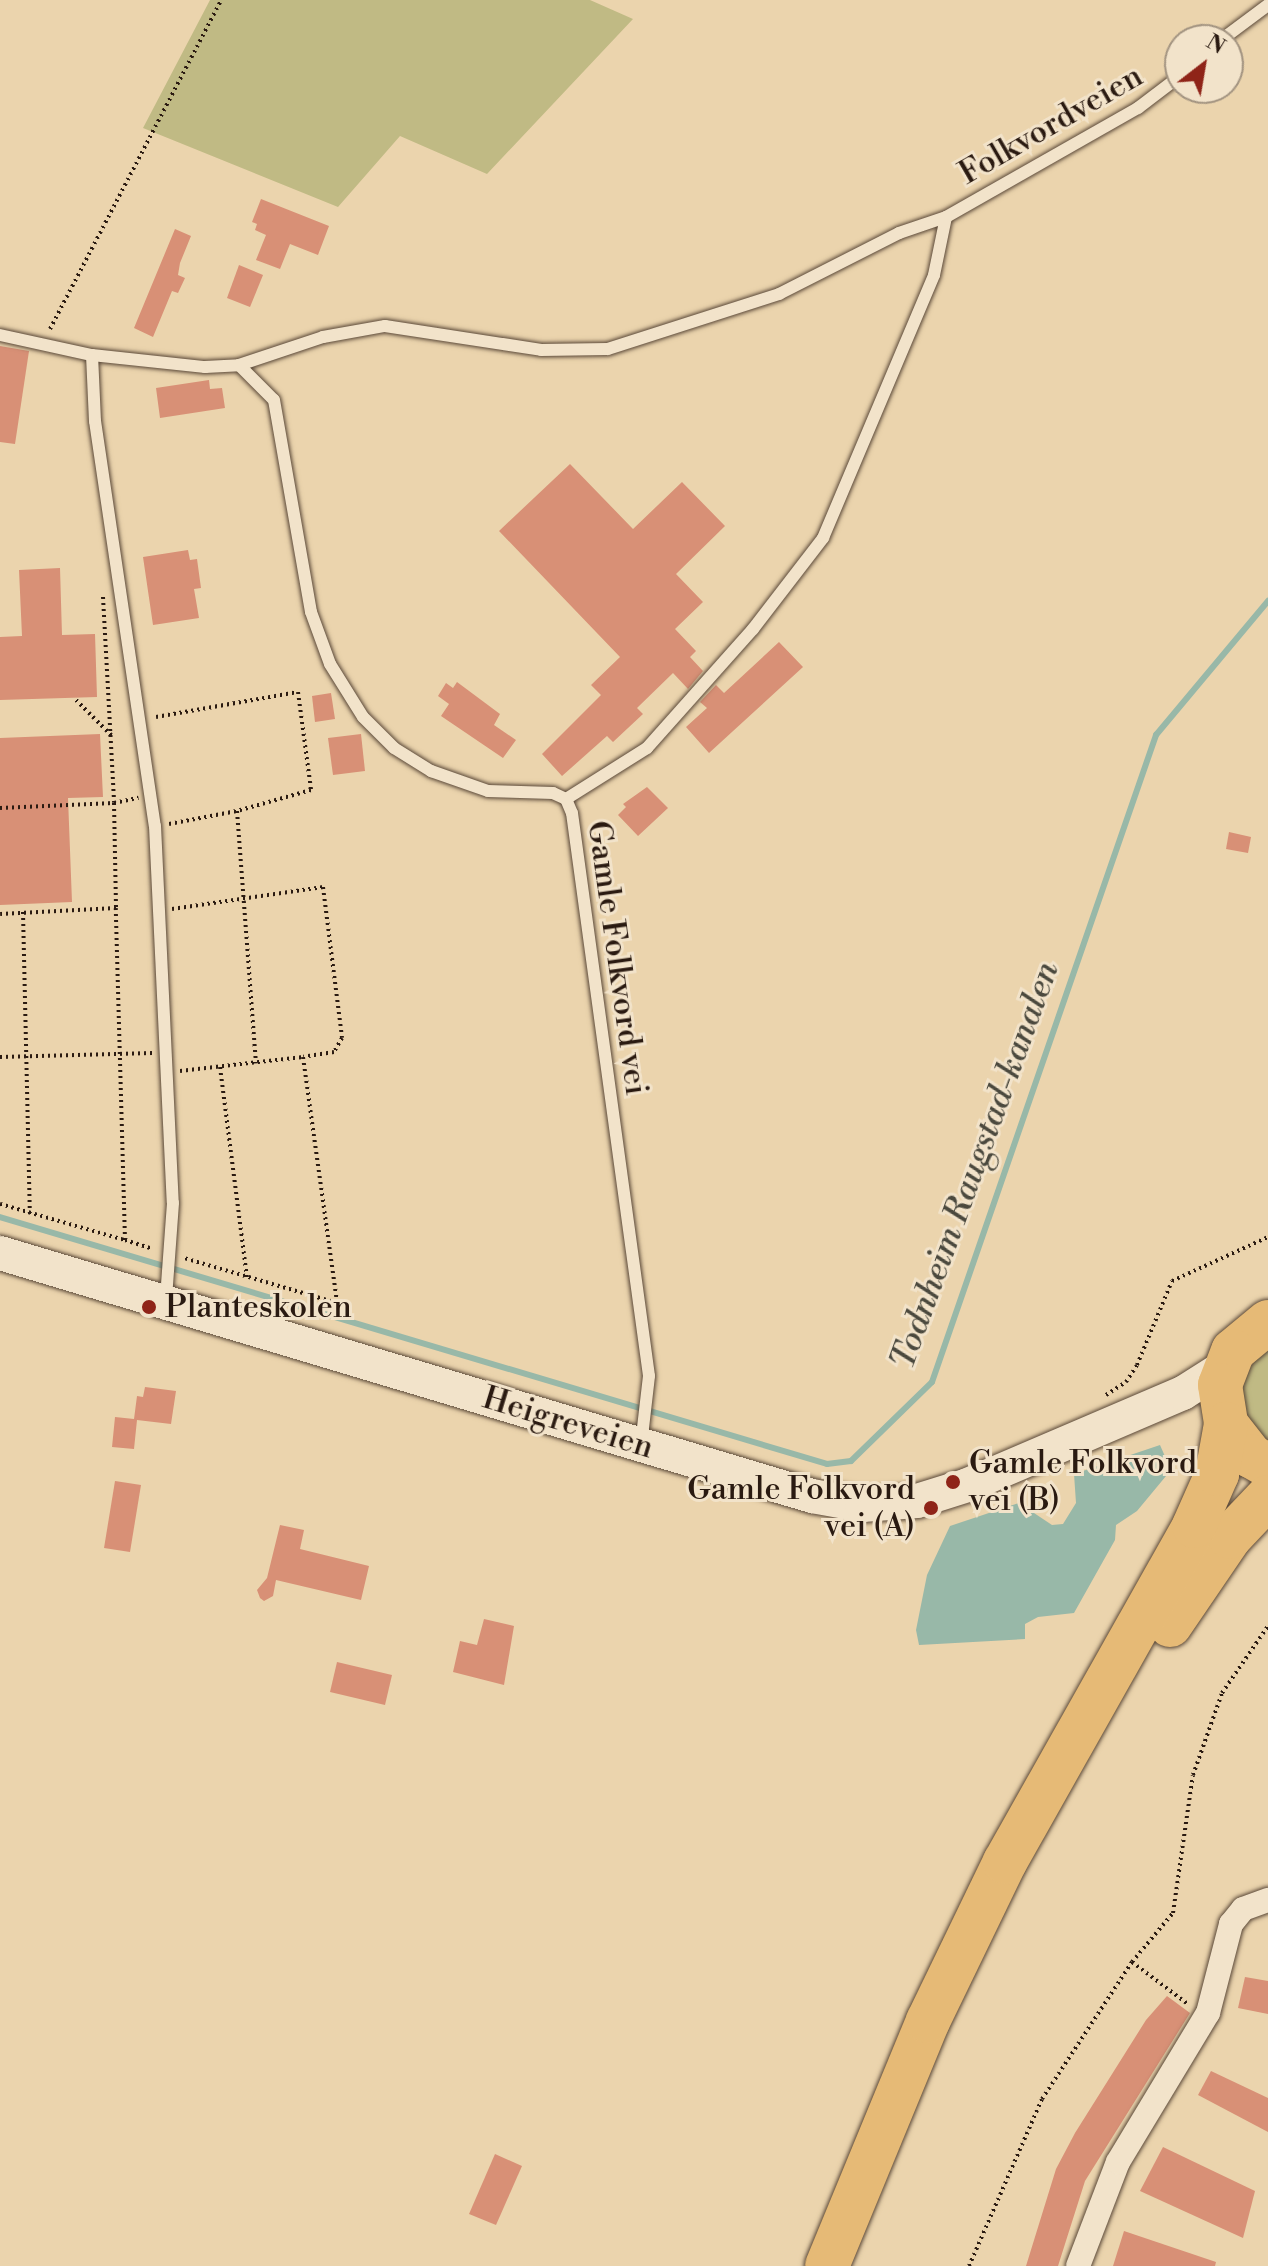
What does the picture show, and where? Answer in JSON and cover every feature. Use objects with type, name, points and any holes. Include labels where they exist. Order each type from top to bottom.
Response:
[{"type":"highway","points":[[827,2266],[928,2021],[1005,1862],[1194,1526],[1217,1474],[1225,1422],[1220,1385],[1224,1367],[1247,1334],[1268,1322]]},
{"type":"highway","points":[[1225,1422],[1237,1442],[1268,1466]]},
{"type":"highway","points":[[858,2266],[903,2147],[1024,1888],[1179,1610],[1230,1537],[1268,1497]]},
{"type":"main road","name":"Heigreveien","points":[[0,1253],[167,1292],[646,1421],[812,1496],[884,1505],[968,1485],[1183,1393],[1224,1367]]},
{"type":"main road","name":"Heigreveien","points":[[1132,1413],[1184,1409],[1225,1422]]},
{"type":"street","points":[[1078,2266],[1118,2162],[1208,2013],[1231,1924],[1243,1909],[1268,1900]]},
{"type":"lane","points":[[1242,24],[1268,5]]},
{"type":"lane","name":"Folkvordveien","points":[[946,217],[1138,108],[1164,88]]},
{"type":"lane","points":[[0,335],[92,355],[174,365],[239,365],[323,337],[385,326],[541,350],[608,349],[667,335],[799,287],[899,233],[946,217]]},
{"type":"lane","points":[[566,799],[647,748],[753,629],[823,538],[934,275],[946,217]]},
{"type":"lane","points":[[92,355],[93,402],[155,826],[168,1072],[173,1255],[167,1292]]},
{"type":"lane","name":"Gamle Folkvord vei","points":[[239,365],[274,400],[311,612],[330,664],[363,717],[407,757],[454,781],[488,791],[533,790],[566,799],[602,1030],[646,1421]]},
{"type":"path","points":[[43,342],[221,0]]},
{"type":"path","points":[[120,580],[107,584],[101,604],[113,737],[125,1240]]},
{"type":"path","points":[[140,720],[298,692],[311,790],[237,811],[155,826]]},
{"type":"path","points":[[76,700],[113,737]]},
{"type":"path","points":[[0,808],[114,803]]},
{"type":"path","points":[[237,811],[256,1063]]},
{"type":"path","points":[[161,911],[323,887],[342,1038],[334,1052],[168,1072]]},
{"type":"path","points":[[0,914],[116,908]]},
{"type":"path","points":[[23,912],[30,1213]]},
{"type":"path","points":[[0,1057],[167,1052]]},
{"type":"path","points":[[0,1204],[337,1303],[303,1057]]},
{"type":"path","points":[[220,1067],[247,1278]]},
{"type":"path","points":[[1092,1401],[1126,1382],[1137,1365],[1172,1281],[1268,1237]]},
{"type":"path","points":[[969,2266],[1042,2099],[1132,1962],[1173,1913],[1193,1775],[1222,1693],[1268,1626]]},
{"type":"path","points":[[1132,1962],[1196,2010],[1208,2013]]},
{"type":"shaded area","points":[[210,0],[590,0],[633,19],[487,174],[400,136],[338,207],[143,128]]},
{"type":"shaded area","points":[[1268,1346],[1268,1444],[1243,1412],[1240,1393],[1244,1374]]},
{"type":"shaded area","points":[[1160,1445],[1171,1470],[1137,1511],[1116,1525],[1115,1540],[1074,1613],[1038,1617],[1025,1624],[1025,1639],[919,1645],[916,1630],[927,1575],[950,1526],[1019,1503],[1052,1525],[1063,1524],[1076,1503],[1074,1474]]},
{"type":"building","points":[[261,199],[329,226],[318,255],[290,244],[280,269],[256,260],[266,235],[255,230],[257,224],[252,222]]},
{"type":"building","points":[[175,229],[191,236],[178,275],[185,278],[178,293],[172,291],[153,337],[134,328]]},
{"type":"building","points":[[239,265],[263,275],[250,307],[227,298]]},
{"type":"building","points":[[0,346],[29,351],[15,444],[0,442]]},
{"type":"building","points":[[209,380],[210,389],[222,388],[225,408],[160,418],[156,388]]},
{"type":"building","points":[[570,464],[633,529],[682,482],[725,526],[676,574],[703,602],[675,629],[696,651],[690,657],[703,671],[688,689],[673,673],[637,708],[643,714],[613,742],[607,736],[562,776],[542,754],[601,695],[591,685],[620,657],[499,531]]},
{"type":"building","points":[[188,550],[190,560],[197,559],[201,588],[194,589],[199,618],[153,625],[143,557]]},
{"type":"building","points":[[60,568],[62,635],[95,634],[97,697],[0,700],[0,637],[22,636],[19,570]]},
{"type":"building","points":[[779,642],[803,667],[709,753],[686,727],[707,708],[700,702],[716,685],[724,693]]},
{"type":"building","points":[[457,682],[500,714],[494,725],[516,740],[503,758],[441,716],[449,704],[438,696],[446,683],[453,688]]},
{"type":"building","points":[[331,693],[335,719],[315,722],[312,696]]},
{"type":"building","points":[[100,734],[103,797],[68,798],[72,902],[0,905],[0,738]]},
{"type":"building","points":[[361,734],[365,771],[333,775],[328,738]]},
{"type":"building","points":[[647,787],[668,808],[638,836],[618,815],[626,807],[623,804]]},
{"type":"building","points":[[1229,832],[1251,837],[1248,853],[1226,849]]},
{"type":"building","points":[[145,1387],[176,1391],[171,1424],[137,1420],[134,1449],[112,1447],[115,1417],[134,1419],[137,1396],[143,1397]]},
{"type":"building","points":[[115,1481],[141,1485],[130,1552],[104,1548]]},
{"type":"building","points":[[280,1525],[304,1530],[300,1549],[369,1566],[361,1600],[276,1580],[273,1596],[264,1601],[260,1598],[257,1590],[267,1578]]},
{"type":"building","points":[[484,1619],[514,1626],[504,1685],[453,1672],[460,1641],[477,1645]]},
{"type":"building","points":[[337,1662],[392,1675],[385,1705],[330,1692]]},
{"type":"building","points":[[1245,1977],[1268,1981],[1268,2014],[1238,2008]]},
{"type":"building","points":[[1167,1996],[1190,2013],[1085,2181],[1058,2266],[1026,2266],[1056,2169],[1146,2020]]},
{"type":"building","points":[[1211,2071],[1268,2098],[1268,2132],[1198,2095]]},
{"type":"building","points":[[1163,2147],[1255,2191],[1243,2238],[1140,2191]]},
{"type":"building","points":[[495,2154],[522,2166],[496,2225],[469,2214]]},
{"type":"building","points":[[1124,2231],[1216,2262],[1215,2266],[1113,2266]]},
{"type":"waterway","name":"Todnheim Raugstad-kanalen","points":[[0,1217],[827,1464],[851,1461],[932,1382],[1156,735],[1268,601]]},
{"type":"place","name":"Planteskolen","points":[[149,1307]]},
{"type":"place","name":"Gamle Folkvord vei (B)","points":[[953,1482]]},
{"type":"place","name":"Gamle Folkvord vei (A)","points":[[931,1508]]}]
